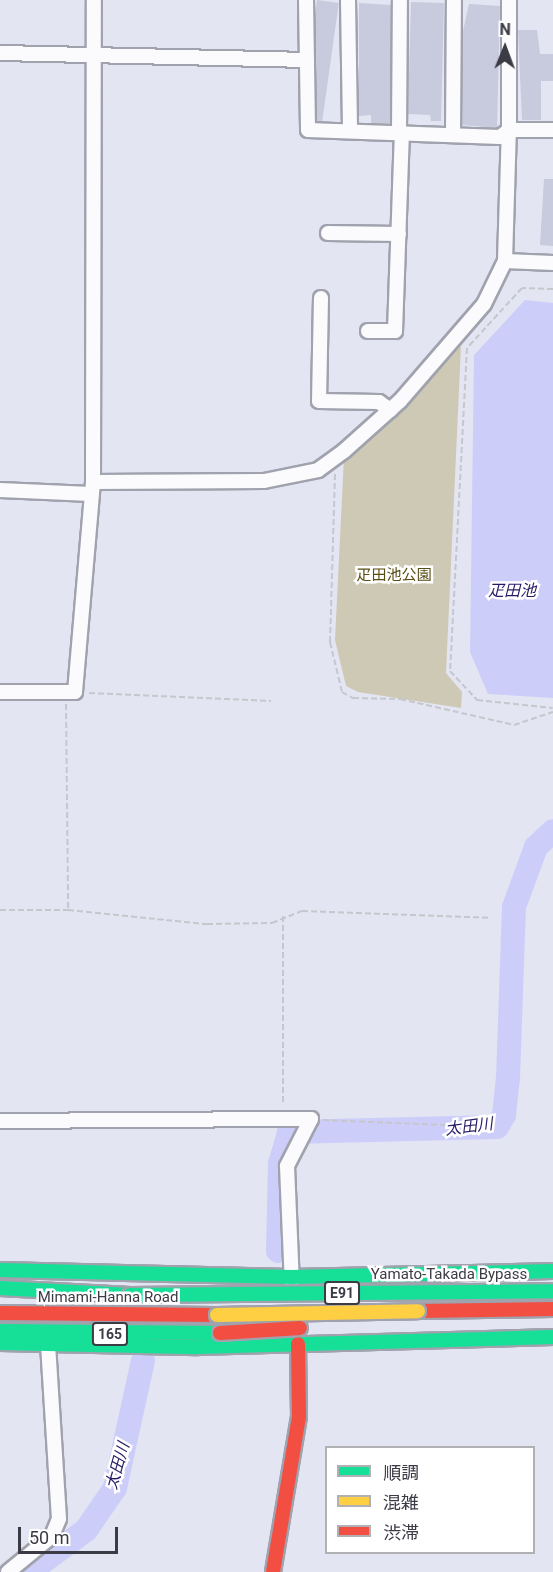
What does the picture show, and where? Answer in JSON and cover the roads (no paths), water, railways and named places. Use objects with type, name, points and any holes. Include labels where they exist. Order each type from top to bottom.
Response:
[{"type":"main road","points":[[0,1270],[291,1277],[553,1271]]},
{"type":"main road","points":[[0,1288],[130,1295]]},
{"type":"main road","name":"Yamato-Takada Bypass","points":[[130,1295],[553,1291]]},
{"type":"main road","name":"E91","points":[[0,1294],[130,1295]]},
{"type":"main road","name":"E91","points":[[418,1311],[553,1310]]},
{"type":"main road","name":"Mimami-Hanna Road","points":[[0,1313],[217,1315],[418,1311]]},
{"type":"main road","name":"165","points":[[0,1331],[220,1333],[418,1311]]},
{"type":"main road","points":[[0,1343],[298,1344],[553,1337]]},
{"type":"main road","points":[[273,1572],[299,1416],[298,1344]]},
{"type":"street","points":[[0,692],[70,692],[92,488],[94,0]]},
{"type":"street","points":[[306,0],[308,130],[500,137],[509,130],[553,130]]},
{"type":"street","points":[[348,0],[350,131]]},
{"type":"street","points":[[368,331],[395,331],[399,234],[400,0]]},
{"type":"street","points":[[453,135],[454,0]]},
{"type":"street","points":[[0,490],[264,481],[318,470],[390,410],[459,337],[499,280],[504,261],[509,130],[509,0]]},
{"type":"street","points":[[0,53],[306,60]]},
{"type":"street","points":[[328,233],[399,234]]},
{"type":"street","points":[[504,261],[553,263]]},
{"type":"street","points":[[321,298],[320,401],[379,402],[390,410]]},
{"type":"street","points":[[0,1121],[311,1119],[287,1166],[291,1277],[298,1344]]},
{"type":"street","points":[[8,1572],[52,1536],[59,1519],[48,1344]]},
{"type":"water","name":"疋田池","points":[[525,300],[553,303],[553,698],[488,694],[470,652],[474,355]]},
{"type":"waterway","name":"太田川","points":[[278,1251],[280,1164],[289,1132],[497,1127],[504,1115],[508,1078],[514,907],[536,847],[553,831]]},
{"type":"waterway","name":"太田川","points":[[29,1572],[86,1530],[115,1488],[143,1361]]},
{"type":"park label","name":"疋田池公園","points":[[394,576]]}]
